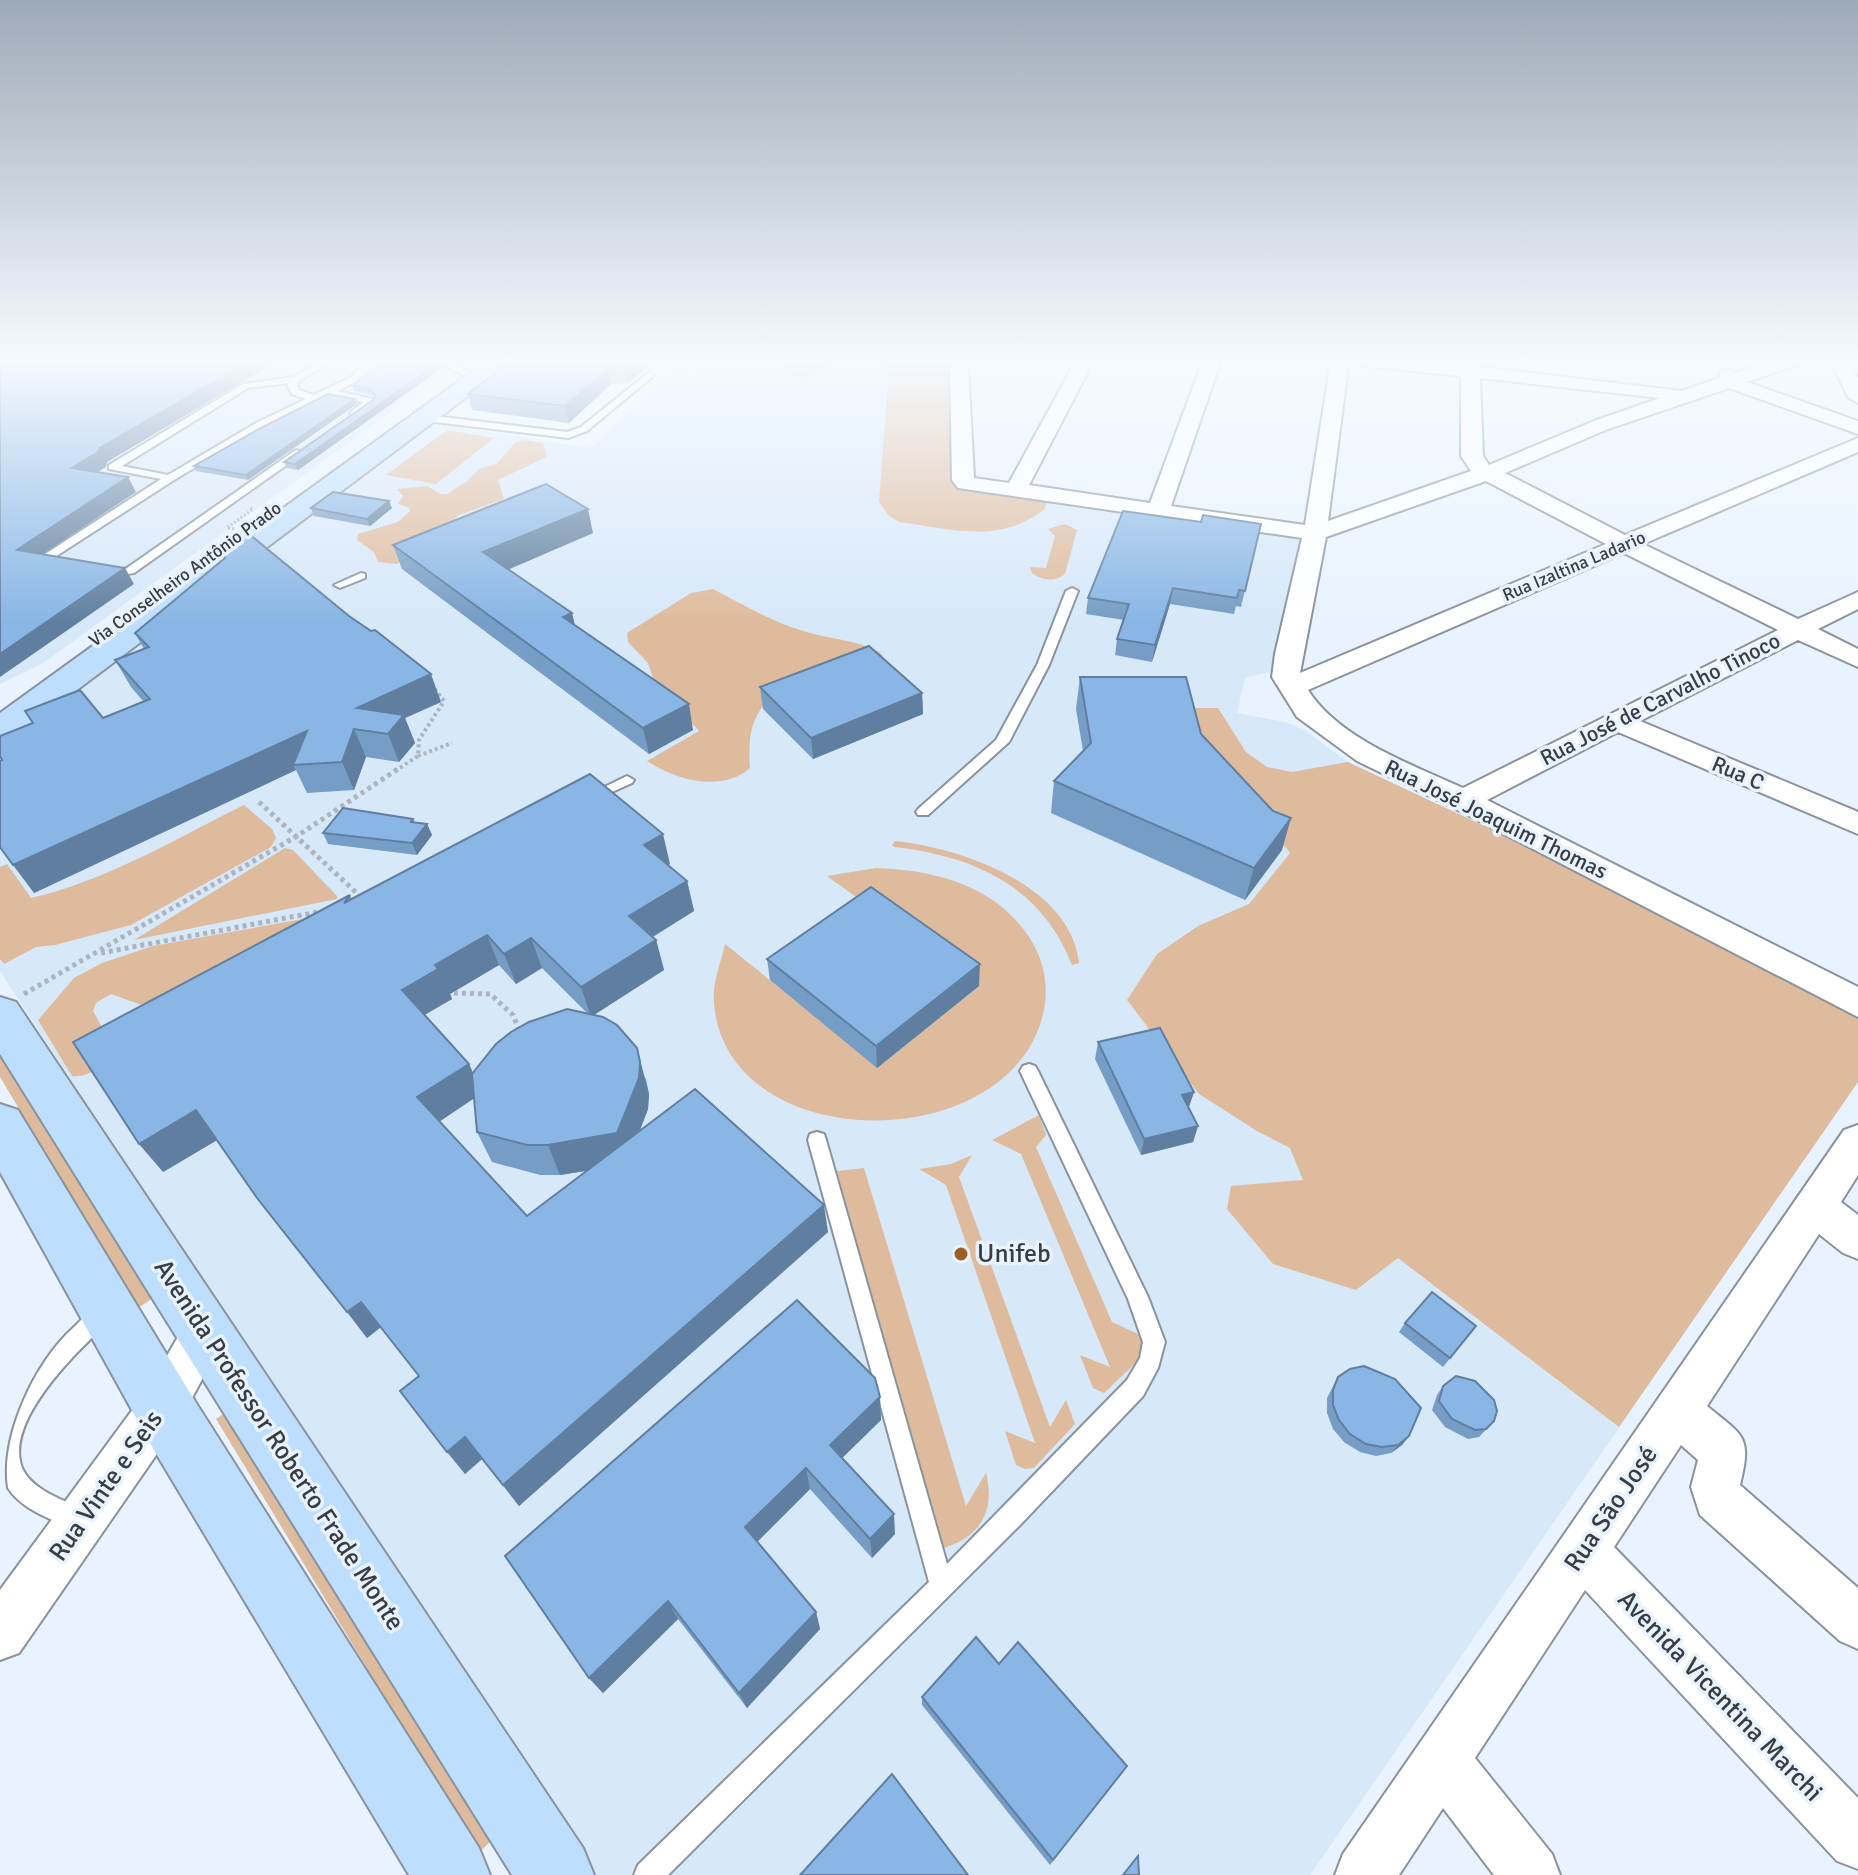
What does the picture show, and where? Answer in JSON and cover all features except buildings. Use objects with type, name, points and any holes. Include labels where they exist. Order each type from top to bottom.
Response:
[{"type":"main road","name":"Via Conselheiro Antônio Prado","points":[[0,695],[59,665],[360,448]]},
{"type":"main road","name":"Via Conselheiro Antônio Prado","points":[[0,730],[386,448]]},
{"type":"main road","name":"Avenida Professor Roberto Frade Monte","points":[[8,1007],[205,1333],[556,1875]]},
{"type":"main road","points":[[0,1125],[163,1406],[452,1875]]},
{"type":"street","points":[[962,448],[963,480],[972,485],[1315,533],[1487,473],[1548,448]]},
{"type":"street","points":[[1016,490],[1039,448]]},
{"type":"street","points":[[1158,511],[1181,448]]},
{"type":"street","points":[[1291,687],[1286,677],[1288,654],[1315,533],[1327,448]]},
{"type":"street","points":[[1472,448],[1474,463],[1487,473],[1858,659]]},
{"type":"street","name":"Rua Izaltina Ladario","points":[[1291,687],[1850,448]]},
{"type":"street","name":"Rua José de Carvalho Tinoco","points":[[1463,800],[1858,599]]},
{"type":"street","name":"Rua José Joaquim Thomas","points":[[1291,687],[1307,711],[1367,755],[1463,800],[1858,1003]]},
{"type":"street","name":"Rua C","points":[[1618,722],[1858,824]]},
{"type":"street","name":"Rua São José","points":[[1364,1875],[1858,1142]]},
{"type":"street","points":[[1815,1206],[1858,1240]]},
{"type":"street","name":"Rua Vinte e Seis","points":[[0,1634],[163,1406],[205,1333]]},
{"type":"street","points":[[1678,1412],[1724,1451],[1715,1487],[1717,1498],[1858,1623]]},
{"type":"street","name":"Avenida Vicentina Marchi","points":[[1583,1551],[1858,1840]]},
{"type":"street","points":[[1441,1760],[1531,1875]]},
{"type":"lane","points":[[145,448],[113,467],[170,478]]},
{"type":"lane","points":[[58,565],[43,560],[222,448]]},
{"type":"lane","points":[[100,573],[114,575],[130,571],[306,448]]},
{"type":"lane","points":[[340,585],[361,576]]},
{"type":"lane","points":[[923,812],[1002,742],[1043,665],[1072,591]]},
{"type":"lane","points":[[599,793],[627,780]]},
{"type":"lane","points":[[648,1875],[942,1587],[1135,1388],[1150,1361],[1154,1342],[1138,1297],[1029,1071]]},
{"type":"lane","points":[[817,1140],[942,1587]]},
{"type":"lane","points":[[81,1521],[39,1500],[21,1486],[9,1468],[9,1447],[22,1403],[34,1381],[50,1362],[107,1310]]},
{"type":"path","points":[[418,756],[419,740],[444,701],[442,694],[429,684]]},
{"type":"path","points":[[8,1007],[297,836],[418,756],[452,743]]},
{"type":"path","points":[[259,802],[367,903],[352,906]]},
{"type":"path","points":[[96,954],[337,908]]},
{"type":"path","points":[[442,982],[453,993],[490,994],[513,1015],[521,1036]]},
{"type":"shaded area","points":[[0,448],[342,448],[43,663],[0,684]]},
{"type":"shaded area","name":"Unifeb","points":[[400,448],[955,448],[956,487],[1302,539],[1273,671],[1245,678],[1237,713],[1285,722],[1303,729],[1348,762],[1376,777],[1636,897],[1858,1017],[1858,1082],[1310,1875],[587,1875],[0,971],[0,750]]},
{"type":"shaded area","points":[[423,448],[482,448],[436,484],[386,475]]},
{"type":"shaded area","points":[[511,448],[544,448],[547,457],[498,480],[504,499],[459,515],[397,564],[378,562],[374,552],[357,540],[358,534],[398,522],[410,511],[398,504],[403,496],[397,489],[427,486],[440,494],[447,494],[479,469],[496,464]]},
{"type":"shaded area","points":[[883,448],[954,448],[955,487],[1047,501],[1045,509],[1027,520],[1010,527],[975,532],[899,522],[889,516],[879,502]]},
{"type":"shaded area","points":[[1065,524],[1077,530],[1065,574],[1053,579],[1036,576],[1030,567],[1046,568],[1055,536],[1048,529]]},
{"type":"shaded area","points":[[713,589],[784,625],[864,645],[883,657],[879,663],[802,670],[803,675],[776,693],[759,711],[751,735],[750,768],[739,776],[712,782],[671,774],[647,761],[699,731],[655,684],[648,663],[628,642],[627,633],[691,593]]},
{"type":"shaded area","points":[[1187,708],[1218,708],[1246,752],[1267,767],[1292,772],[1348,762],[1636,897],[1858,1017],[1858,1082],[1619,1427],[1398,1258],[1356,1290],[1273,1264],[1227,1209],[1231,1186],[1303,1180],[1290,1148],[1199,1094],[1127,1000],[1157,954],[1198,926],[1249,904],[1290,853],[1271,838],[1206,766]]},
{"type":"shaded area","points":[[244,805],[272,829],[276,838],[271,847],[131,925],[36,947],[4,964],[0,959],[0,867],[7,864],[31,898],[59,891],[113,870]]},
{"type":"shaded area","points":[[895,841],[922,845],[980,862],[1009,875],[1035,892],[1056,912],[1072,936],[1079,963],[1072,965],[1043,915],[1002,880],[952,859],[895,847],[892,845]]},
{"type":"shaded area","points":[[285,848],[293,850],[337,899],[134,940]]},
{"type":"shaded area","points":[[876,868],[941,877],[981,893],[999,905],[1015,919],[1034,946],[1044,976],[1046,997],[1042,1018],[1017,1064],[976,1096],[925,1115],[868,1120],[813,1112],[765,1090],[730,1053],[714,995],[725,944],[878,1067],[979,986],[827,876]]},
{"type":"shaded area","points":[[347,911],[147,1007],[111,994],[96,1003],[93,1011],[115,1051],[102,1066],[90,1073],[72,1076],[38,1020],[74,978],[102,963],[153,946]]},
{"type":"shaded area","points":[[0,1047],[153,1298],[138,1308],[0,1077]]},
{"type":"shaded area","points":[[1039,1115],[1046,1135],[1036,1147],[1112,1322],[1138,1334],[1147,1352],[1104,1393],[1093,1388],[1080,1355],[1110,1367],[1021,1154],[992,1140]]},
{"type":"shaded area","points":[[972,1155],[959,1177],[1050,1427],[1066,1400],[1075,1424],[1034,1468],[1025,1469],[1016,1465],[1005,1431],[1035,1443],[946,1185],[919,1169],[951,1164]]},
{"type":"shaded area","points":[[864,1168],[966,1506],[986,1473],[989,1500],[981,1522],[965,1538],[940,1549],[837,1171]]},
{"type":"shaded area","points":[[232,1408],[496,1835],[479,1853],[216,1419]]},
{"type":"place","name":"Unifeb","points":[[961,1254]]}]
